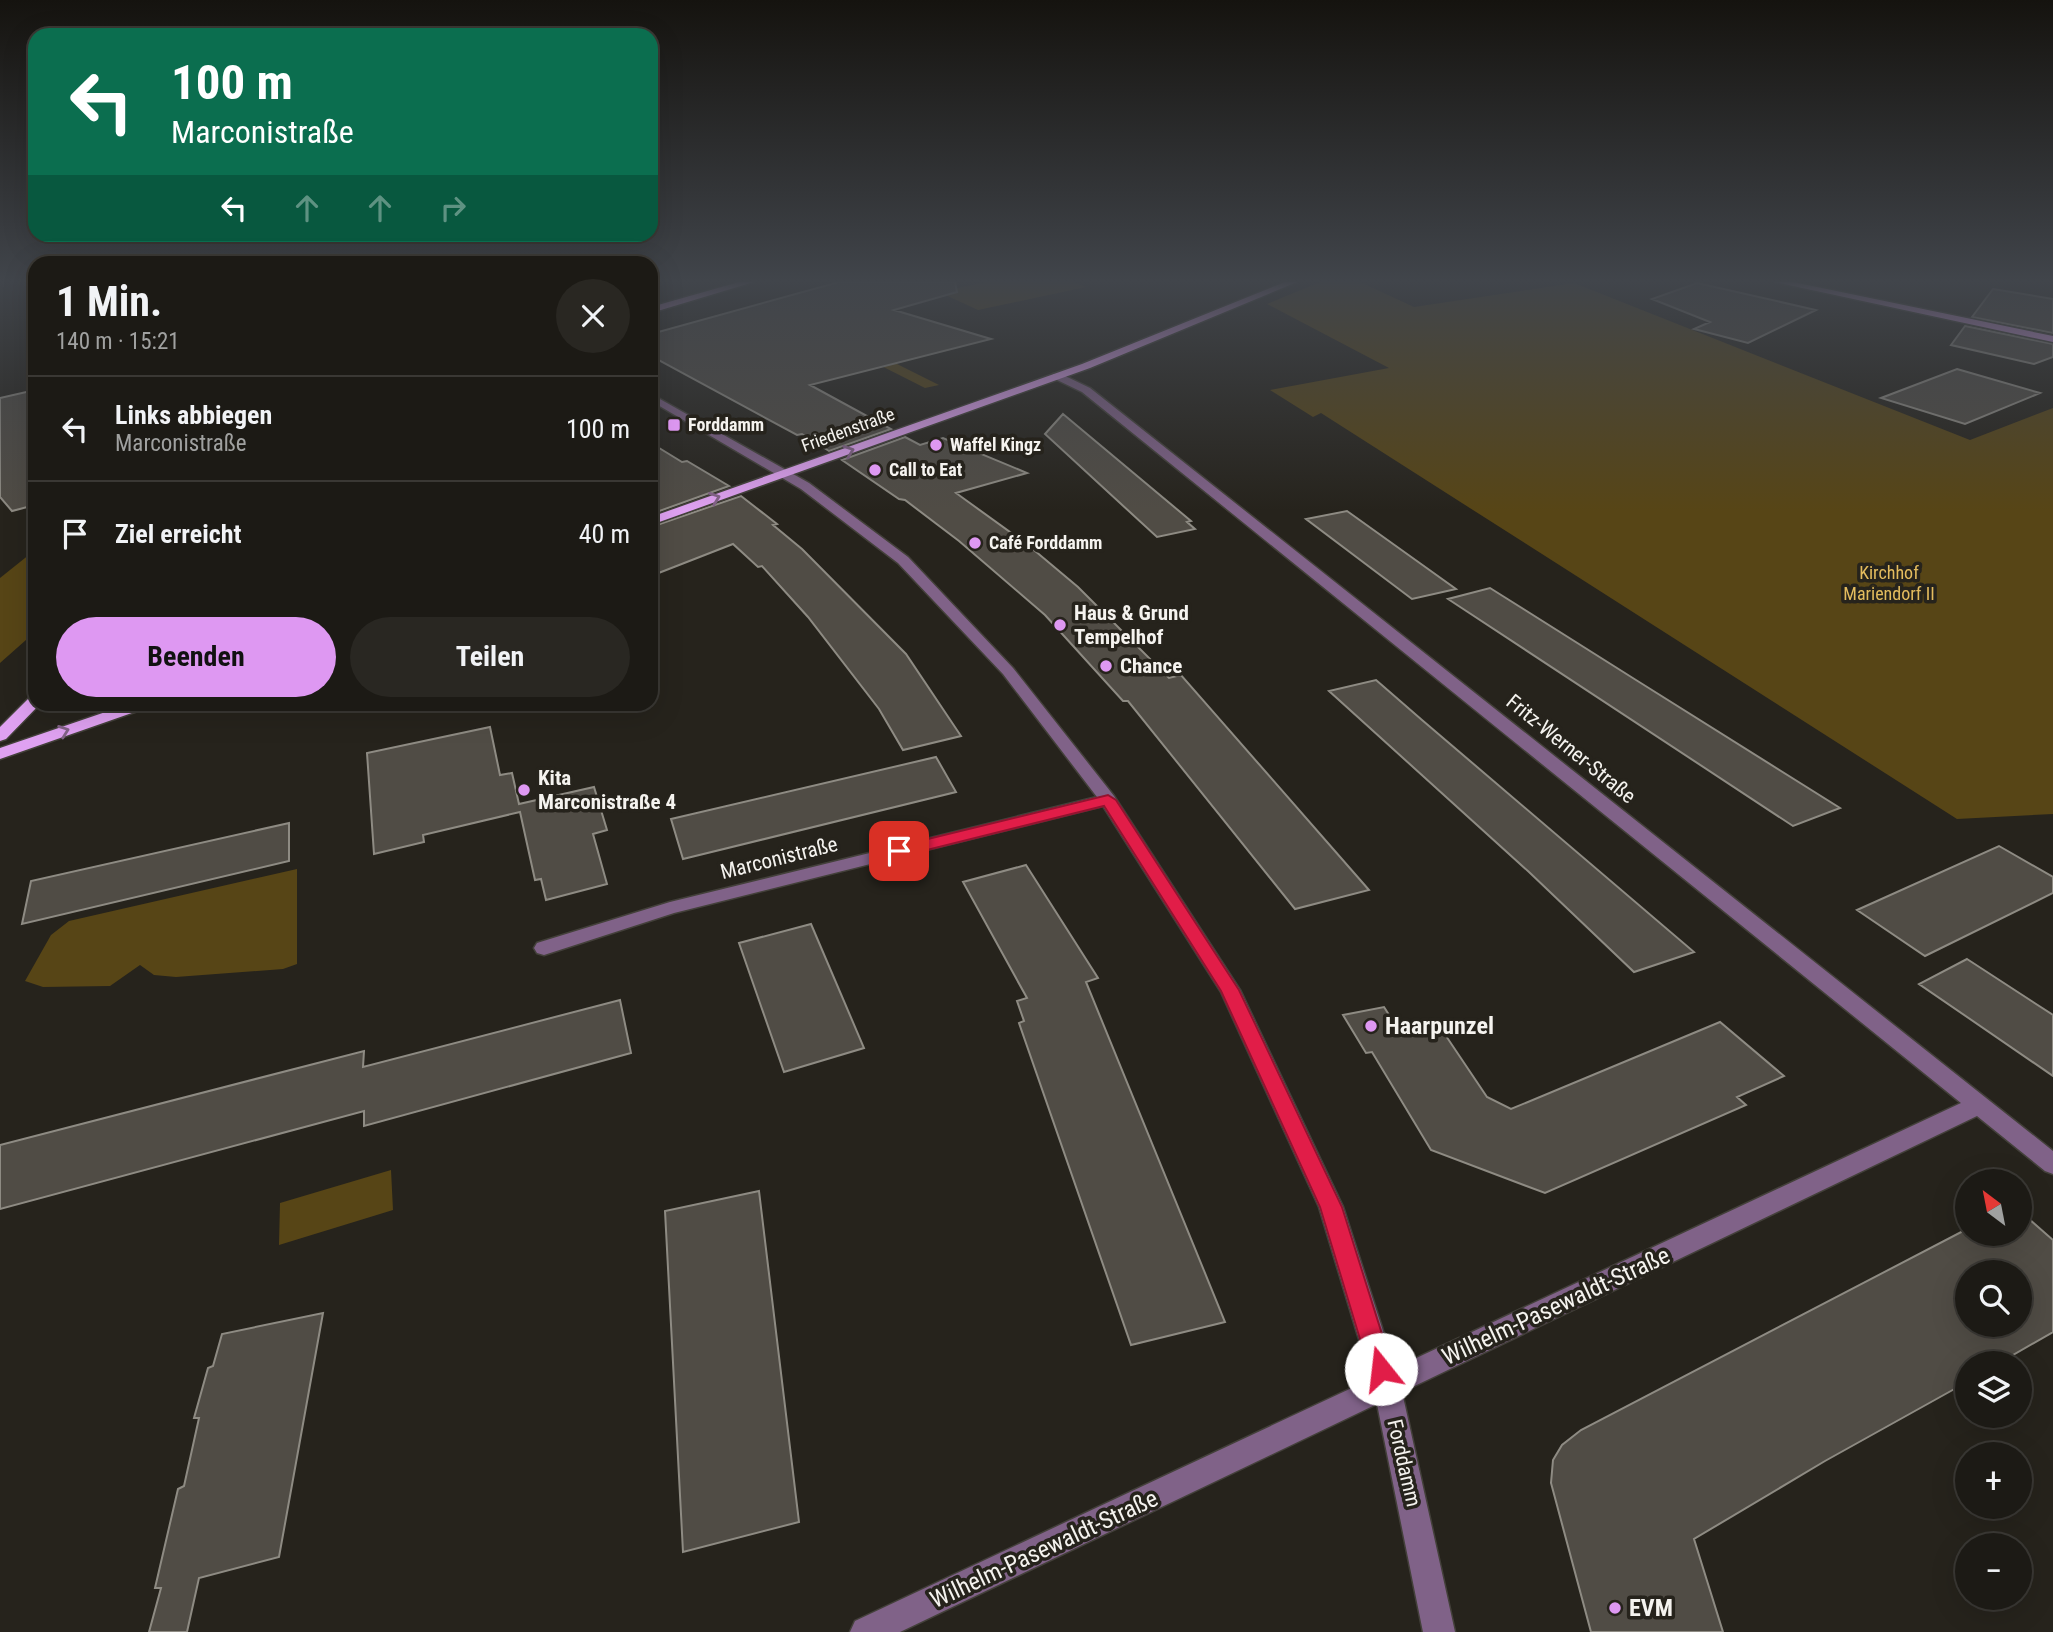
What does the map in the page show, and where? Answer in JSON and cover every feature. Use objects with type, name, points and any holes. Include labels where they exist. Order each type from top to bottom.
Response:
[{"type":"main road","name":"Friedenstraße","points":[[658,519],[1101,358]]},
{"type":"main road","points":[[0,736],[28,707]]},
{"type":"main road","points":[[0,754],[124,711]]},
{"type":"street","name":"Fritz-Werner-Straße","points":[[1056,376],[1079,384],[1092,394],[2053,1164]]},
{"type":"street","name":"Forddamm","points":[[658,401],[785,474],[903,559],[1008,671],[1108,800],[1230,990],[1331,1207],[1387,1387],[1440,1632]]},
{"type":"street","name":"Marconistraße","points":[[544,948],[659,911],[1108,800]]},
{"type":"street","name":"Wilhelm-Pasewaldt-Straße","points":[[866,1632],[1979,1105]]},
{"type":"green space","points":[[866,358],[885,358],[939,385],[925,388]]},
{"type":"green space","name":"Kirchhof Mariendorf II","points":[[1370,358],[1764,358],[1970,440],[2053,408],[2053,814],[1957,819],[1321,413],[1313,417],[1270,390],[1389,368]]},
{"type":"green space","points":[[28,556],[28,638],[0,663],[0,578]]},
{"type":"green space","points":[[297,869],[297,964],[283,969],[176,977],[154,975],[140,965],[110,986],[43,987],[25,981],[51,935],[69,921]]},
{"type":"green space","points":[[391,1170],[393,1210],[279,1245],[280,1203]]},
{"type":"building","points":[[658,358],[916,358],[810,385],[891,429],[829,451],[802,434],[797,435]]},
{"type":"building","points":[[2008,358],[2050,358],[2034,364]]},
{"type":"building","points":[[1957,369],[2040,393],[1965,424],[1881,398]]},
{"type":"building","points":[[28,392],[28,507],[12,511],[0,497],[0,398]]},
{"type":"building","points":[[1063,414],[1191,521],[1187,522],[1195,529],[1157,537],[1045,434]]},
{"type":"building","points":[[905,437],[920,445],[943,438],[1027,473],[956,493],[1028,545],[1078,587],[1169,678],[1181,675],[1369,890],[1295,909],[1128,701],[1123,701],[1045,615],[959,541],[905,500],[899,499],[842,460]]},
{"type":"building","points":[[658,447],[682,462],[687,461],[729,486],[658,511]]},
{"type":"building","points":[[741,496],[777,524],[773,525],[802,549],[906,654],[961,736],[903,750],[879,709],[808,617],[762,566],[758,567],[733,544],[658,573],[658,525]]},
{"type":"building","points":[[1347,511],[1456,589],[1412,599],[1306,519]]},
{"type":"building","points":[[1490,588],[1840,808],[1793,826],[1448,599]]},
{"type":"building","points":[[1376,680],[1694,952],[1634,972],[1529,872],[1329,691]]},
{"type":"building","points":[[490,727],[500,775],[512,773],[519,804],[594,787],[607,830],[593,834],[607,884],[546,900],[541,879],[535,880],[520,812],[423,835],[424,842],[374,854],[367,753]]},
{"type":"building","points":[[936,757],[956,792],[683,859],[671,819]]},
{"type":"building","points":[[289,823],[289,861],[22,924],[31,881]]},
{"type":"building","points":[[1999,846],[2053,877],[2053,893],[1925,956],[1857,910]]},
{"type":"building","points":[[1026,865],[1098,978],[1086,982],[1225,1322],[1131,1345],[1019,1023],[1024,1021],[1017,1001],[1027,998],[963,882]]},
{"type":"building","points":[[811,924],[864,1048],[784,1072],[739,943]]},
{"type":"building","points":[[1967,959],[2053,1015],[2053,1076],[1919,984]]},
{"type":"building","points":[[620,1000],[631,1053],[364,1126],[364,1111],[0,1209],[0,1145],[364,1051],[363,1067]]},
{"type":"building","points":[[1384,1007],[1400,1032],[1438,1024],[1487,1097],[1511,1109],[1720,1022],[1784,1076],[1737,1097],[1746,1105],[1545,1193],[1431,1150],[1372,1052],[1366,1053],[1343,1015]]},
{"type":"building","points":[[759,1191],[799,1522],[683,1552],[665,1211]]},
{"type":"building","points":[[2032,1222],[2053,1240],[2053,1332],[2020,1351],[1955,1351],[1955,1389],[1825,1461],[1694,1539],[1723,1632],[1591,1632],[1551,1483],[1553,1460],[1562,1445],[1581,1430],[1955,1235],[1955,1246],[2032,1246]]},
{"type":"building","points":[[323,1313],[279,1557],[199,1578],[187,1632],[149,1632],[161,1588],[155,1588],[178,1489],[184,1486],[199,1418],[194,1418],[208,1368],[213,1366],[222,1334]]},
{"type":"place","name":"Forddamm","points":[[674,425]]},
{"type":"place","name":"Waffel Kingz","points":[[936,445]]},
{"type":"place","name":"Call to Eat","points":[[875,470]]},
{"type":"place","name":"Café Forddamm","points":[[975,543]]},
{"type":"place","name":"Haus & Grund Tempelhof","points":[[1060,625]]},
{"type":"place","name":"Chance","points":[[1106,666]]},
{"type":"place","name":"Kita Marconistraße 4","points":[[524,790]]},
{"type":"place","name":"Haarpunzel","points":[[1371,1026]]},
{"type":"place","name":"EVM","points":[[1615,1608]]},
{"type":"route","points":[[899,851],[1108,800],[1230,990],[1331,1207],[1381,1369]]}]
